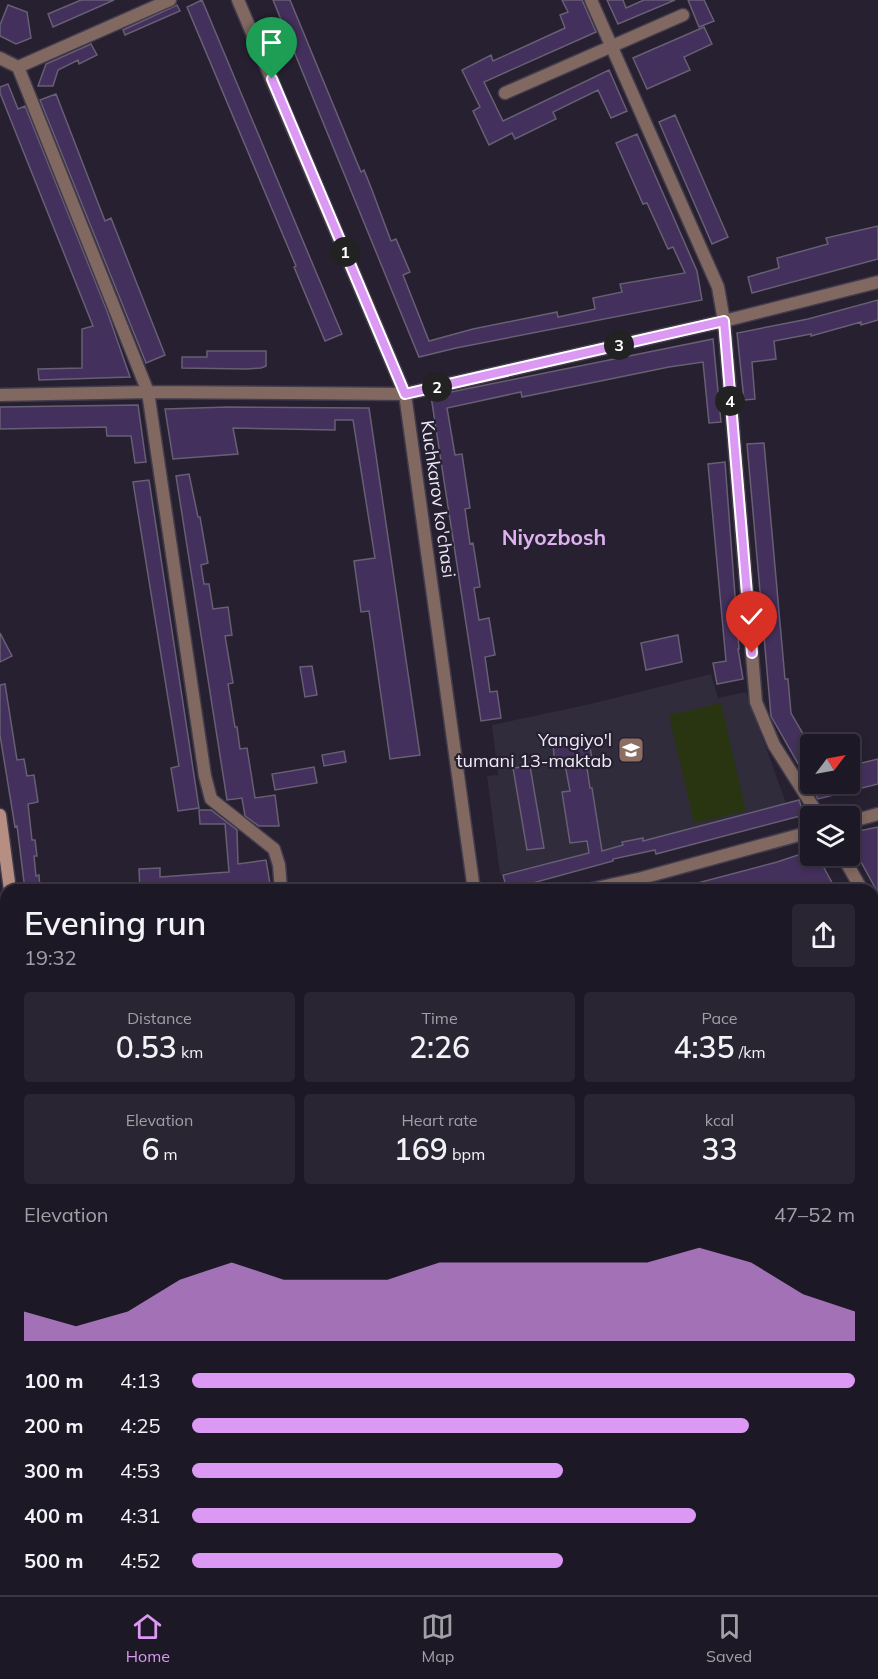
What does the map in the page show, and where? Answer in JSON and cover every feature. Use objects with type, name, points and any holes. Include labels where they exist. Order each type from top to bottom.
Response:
[{"type":"main road","points":[[0,814],[9,884]]},
{"type":"street","points":[[18,67],[170,0]]},
{"type":"street","name":"Kuchkarov ko'chasi","points":[[238,0],[405,394],[473,884]]},
{"type":"street","points":[[591,0],[718,287],[724,321],[756,702],[774,745],[813,806]]},
{"type":"street","points":[[505,93],[683,15]]},
{"type":"street","points":[[0,58],[18,67],[148,392],[205,776],[211,799],[274,849],[279,865],[281,884]]},
{"type":"street","points":[[0,395],[148,392],[405,394],[724,321],[878,282]]},
{"type":"street","points":[[860,819],[878,814]]},
{"type":"street","points":[[614,884],[800,835]]},
{"type":"street","points":[[848,866],[859,884]]},
{"type":"shaded area","name":"Yangiyo'l tumani 13-maktab","points":[[711,674],[718,698],[746,692],[786,803],[648,840],[500,874],[487,776],[498,775],[492,725],[586,705]]},
{"type":"green space","points":[[721,703],[746,811],[694,823],[669,715]]},
{"type":"building","points":[[81,0],[114,0],[53,27],[48,14]]},
{"type":"building","points":[[202,0],[342,334],[325,341],[294,267],[296,266],[187,7]]},
{"type":"building","points":[[273,0],[290,0],[361,172],[364,170],[391,241],[396,239],[410,272],[403,275],[429,341],[473,329],[557,312],[558,317],[595,309],[593,298],[622,292],[620,284],[685,273],[673,247],[668,249],[647,203],[643,204],[616,143],[637,134],[697,271],[702,300],[419,357]]},
{"type":"building","points":[[562,0],[582,0],[596,32],[484,82],[503,121],[609,70],[627,111],[611,118],[598,90],[553,112],[556,119],[515,139],[512,133],[489,145],[473,111],[480,107],[462,70],[491,55],[493,61],[565,28],[560,15],[568,12]]},
{"type":"building","points":[[607,0],[623,0],[626,8],[644,0],[675,0],[618,24]]},
{"type":"building","points":[[688,0],[704,0],[714,21],[699,27]]},
{"type":"building","points":[[8,5],[27,12],[31,38],[16,44],[0,36],[0,25]]},
{"type":"building","points":[[177,5],[180,11],[125,35],[123,30]]},
{"type":"building","points":[[704,27],[712,44],[684,57],[690,70],[647,89],[633,58]]},
{"type":"building","points":[[91,44],[97,55],[79,64],[78,60],[58,70],[53,86],[38,86],[46,64]]},
{"type":"building","points":[[8,84],[18,109],[25,106],[107,311],[130,377],[39,380],[38,369],[82,368],[82,329],[93,326],[0,93],[0,87]]},
{"type":"building","points":[[56,94],[105,221],[111,218],[165,355],[146,363],[40,100]]},
{"type":"building","points":[[675,115],[728,237],[712,244],[659,122]]},
{"type":"building","points":[[878,226],[878,259],[752,293],[748,277],[779,268],[777,258],[828,244],[826,238]]},
{"type":"building","points":[[878,300],[878,320],[861,325],[861,322],[811,336],[811,334],[774,341],[776,359],[752,362],[755,399],[744,400],[737,333],[808,319]]},
{"type":"building","points":[[713,339],[721,422],[709,423],[703,362],[522,397],[521,392],[447,408],[455,455],[462,454],[470,508],[465,509],[480,587],[474,588],[479,620],[489,618],[495,655],[485,657],[490,692],[497,691],[501,718],[481,721],[431,396]]},
{"type":"building","points":[[207,351],[266,351],[266,366],[247,369],[182,368],[182,357],[207,357]]},
{"type":"building","points":[[138,405],[146,462],[135,463],[131,436],[107,436],[106,427],[0,429],[0,407]]},
{"type":"building","points":[[369,408],[420,755],[390,759],[369,611],[361,612],[354,561],[375,558],[353,420],[335,420],[335,430],[233,428],[238,454],[173,459],[165,409]]},
{"type":"building","points":[[764,443],[785,679],[788,679],[791,713],[803,734],[800,734],[800,767],[771,716],[747,444]]},
{"type":"building","points":[[725,462],[738,649],[743,679],[717,684],[713,663],[726,661],[708,464]]},
{"type":"building","points":[[189,474],[208,563],[201,565],[204,584],[209,584],[213,609],[228,607],[232,635],[225,636],[233,683],[228,684],[240,749],[247,748],[255,798],[275,795],[279,826],[259,826],[245,816],[242,798],[227,800],[176,476]]},
{"type":"building","points":[[149,480],[199,808],[178,811],[171,768],[179,766],[133,482]]},
{"type":"building","points":[[0,633],[12,656],[0,662]]},
{"type":"building","points":[[678,635],[682,662],[646,670],[641,643]]},
{"type":"building","points":[[312,666],[317,695],[305,697],[300,667]]},
{"type":"building","points":[[5,684],[17,760],[24,759],[27,776],[34,775],[38,802],[28,804],[32,840],[35,840],[37,856],[34,856],[36,876],[39,875],[40,884],[24,884],[17,826],[15,827],[0,735],[0,685]]},
{"type":"building","points":[[589,740],[592,760],[586,761],[602,851],[623,845],[622,842],[643,838],[643,841],[799,800],[800,816],[656,854],[655,850],[613,859],[613,861],[529,884],[505,884],[503,875],[589,853],[587,841],[570,843],[562,792],[570,791],[565,764],[555,765],[553,745]]},
{"type":"building","points":[[344,751],[346,762],[324,766],[322,755]]},
{"type":"building","points":[[878,759],[878,784],[860,788],[860,763]]},
{"type":"building","points":[[530,766],[544,848],[527,850],[513,768]]},
{"type":"building","points":[[314,767],[317,783],[275,790],[272,774]]},
{"type":"building","points":[[815,794],[838,794],[818,799]]},
{"type":"building","points":[[199,810],[211,810],[237,830],[238,864],[266,860],[270,884],[140,884],[139,869],[160,868],[160,877],[229,872],[225,824],[200,824]]},
{"type":"building","points":[[878,827],[878,884],[873,884],[860,860],[860,831]]},
{"type":"building","points":[[800,854],[800,866],[823,866],[833,884],[786,883],[694,884]]},
{"type":"place","name":"Yangiyo'l tumani 13-maktab","points":[[631,750]]},
{"type":"district","name":"Niyozbosh","points":[[554,538]]},
{"type":"route","points":[[272,79],[405,394],[724,321],[752,653]]}]
